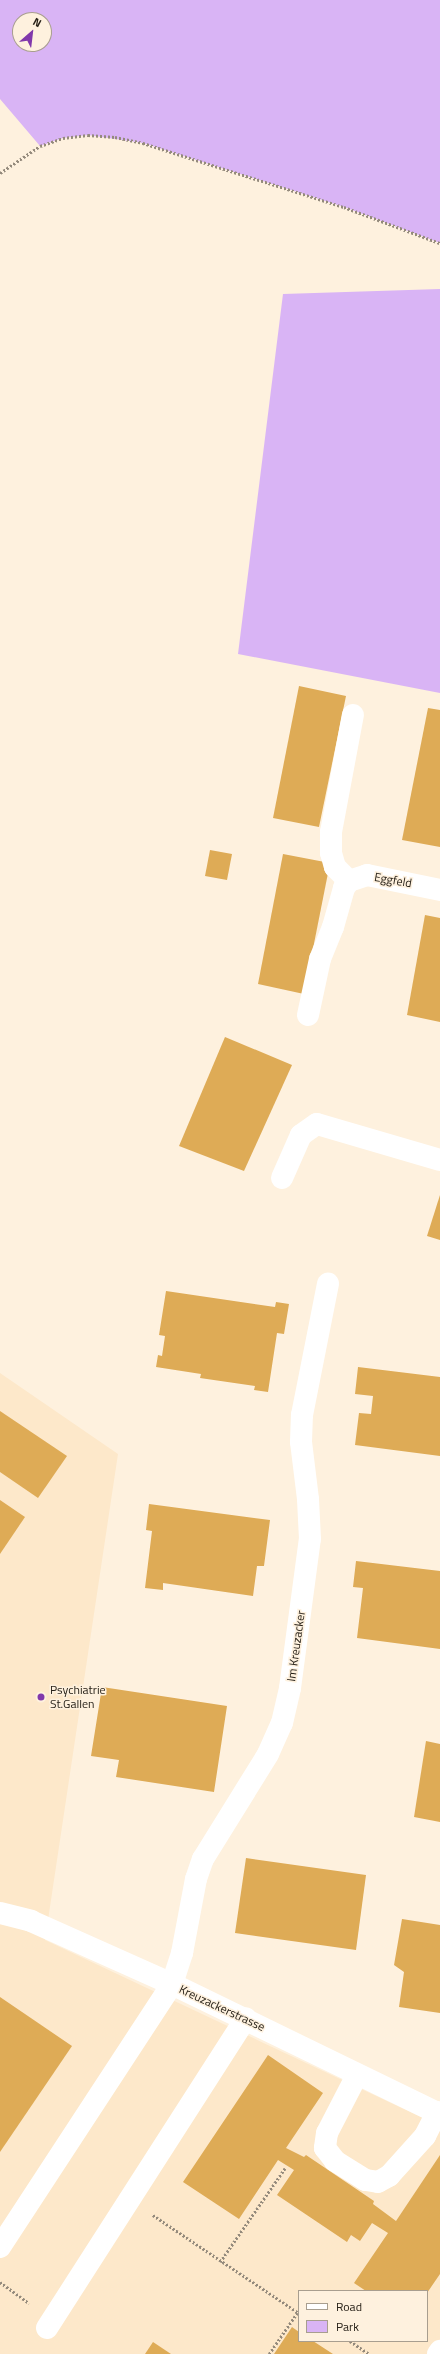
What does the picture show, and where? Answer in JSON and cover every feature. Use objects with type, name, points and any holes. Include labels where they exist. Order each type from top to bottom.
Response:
[{"type":"street","points":[[308,1015],[320,959],[333,927],[340,898],[349,881],[336,867],[331,853],[330,832],[353,715]]},
{"type":"street","name":"Eggfeld","points":[[349,881],[367,875],[440,890]]},
{"type":"street","points":[[282,1178],[301,1135],[317,1124],[440,1160]]},
{"type":"street","name":"Im Kreuzacker","points":[[0,2247],[172,1984],[182,1953],[196,1879],[203,1859],[268,1754],[287,1706],[310,1539],[308,1499],[301,1449],[302,1416],[328,1284]]},
{"type":"street","name":"Kreuzackerstrasse","points":[[0,1914],[31,1921],[172,1984],[246,2018],[438,2113]]},
{"type":"street","points":[[50,2324],[246,2018]]},
{"type":"street","points":[[357,2074],[327,2133],[325,2148],[335,2161],[366,2180],[378,2182],[389,2176],[425,2136],[438,2113]]},
{"type":"path","points":[[0,173],[40,146],[63,138],[88,135],[115,137],[142,143],[298,192],[440,243]]},
{"type":"path","points":[[220,2262],[285,2168]]},
{"type":"path","points":[[130,2199],[220,2262],[298,2313],[269,2354]]},
{"type":"path","points":[[0,2282],[50,2324]]},
{"type":"path","points":[[351,2342],[369,2354]]},
{"type":"shaded area","name":"Psychiatrie St.Gallen","points":[[0,1373],[118,1454],[45,1940],[440,2126],[440,2354],[0,2354]]},
{"type":"green space","points":[[0,0],[440,0],[440,243],[344,207],[143,143],[88,135],[63,138],[40,146],[0,99]]},
{"type":"green space","points":[[440,289],[440,693],[238,654],[283,294]]},
{"type":"building","points":[[299,686],[346,696],[319,827],[273,818]]},
{"type":"building","points":[[428,708],[440,710],[440,847],[402,840]]},
{"type":"building","points":[[210,850],[232,854],[227,880],[205,876]]},
{"type":"building","points":[[283,854],[330,863],[304,994],[258,984]]},
{"type":"building","points":[[425,915],[440,918],[440,1022],[407,1015]]},
{"type":"building","points":[[225,1037],[292,1065],[244,1171],[179,1146]]},
{"type":"building","points":[[440,1195],[440,1240],[427,1236]]},
{"type":"building","points":[[166,1291],[275,1307],[276,1302],[289,1304],[284,1334],[277,1333],[268,1392],[254,1390],[255,1386],[200,1378],[201,1374],[156,1367],[158,1355],[162,1356],[165,1336],[159,1335]]},
{"type":"building","points":[[358,1367],[440,1377],[440,1456],[355,1445],[359,1413],[371,1414],[373,1396],[355,1394]]},
{"type":"building","points":[[0,1411],[67,1456],[38,1498],[0,1472]]},
{"type":"building","points":[[0,1500],[25,1517],[0,1554]]},
{"type":"building","points":[[149,1504],[270,1520],[264,1566],[257,1566],[253,1596],[163,1583],[163,1590],[145,1588],[152,1531],[146,1530]]},
{"type":"building","points":[[356,1561],[440,1571],[440,1649],[357,1638],[363,1588],[353,1587]]},
{"type":"building","points":[[102,1687],[227,1706],[214,1792],[116,1777],[119,1760],[91,1756]]},
{"type":"building","points":[[426,1741],[440,1744],[440,1822],[414,1817]]},
{"type":"building","points":[[246,1858],[366,1875],[356,1950],[235,1933]]},
{"type":"building","points":[[402,1919],[440,1925],[440,2013],[399,2007],[404,1972],[394,1965]]},
{"type":"building","points":[[0,1997],[72,2046],[0,2152]]},
{"type":"building","points":[[268,2055],[323,2093],[286,2148],[304,2157],[306,2155],[374,2201],[373,2204],[396,2221],[440,2155],[440,2274],[428,2292],[428,2290],[364,2290],[354,2283],[388,2233],[372,2223],[360,2241],[351,2235],[347,2242],[277,2195],[294,2170],[278,2160],[239,2219],[183,2182]]},
{"type":"building","points":[[292,2327],[298,2331],[298,2342],[315,2342],[333,2354],[274,2354]]},
{"type":"building","points":[[153,2342],[171,2354],[145,2354]]},
{"type":"place","name":"Psychiatrie St.Gallen","points":[[41,1697]]}]
